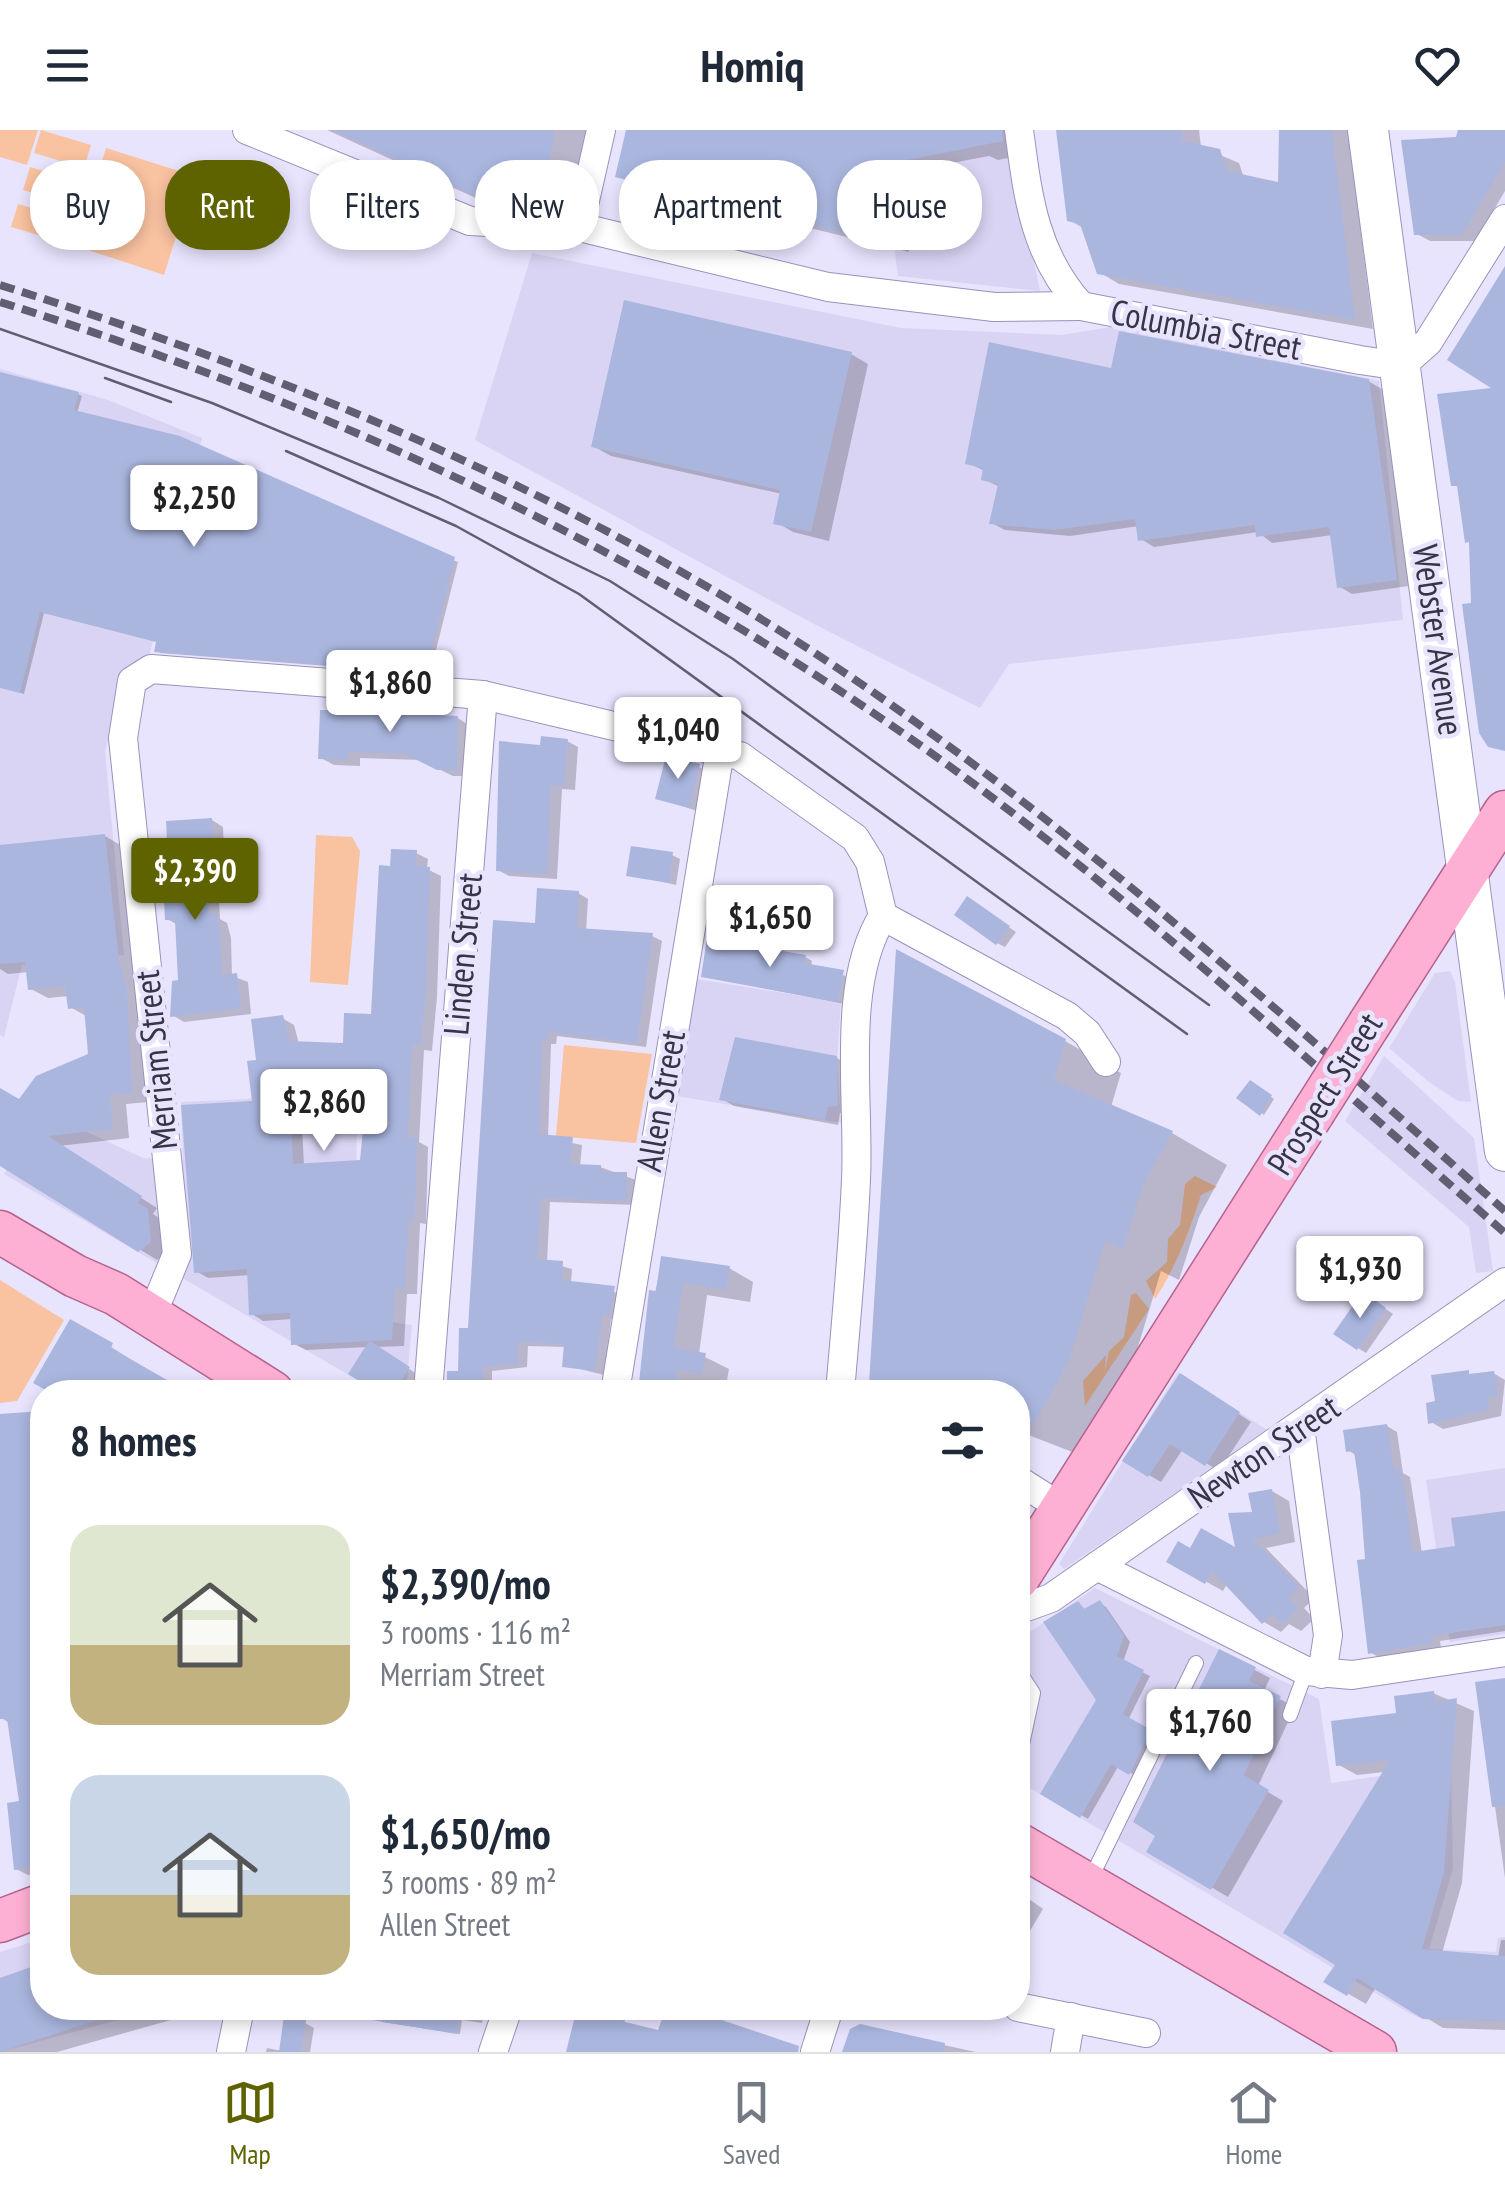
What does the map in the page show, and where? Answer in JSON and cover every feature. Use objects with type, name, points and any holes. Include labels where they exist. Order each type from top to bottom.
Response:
[{"type":"main road","name":"Webster Avenue","points":[[1368,130],[1505,1151]]},
{"type":"main road","name":"Prospect Street","points":[[1030,1559],[1468,869],[1503,820]]},
{"type":"main road","points":[[0,1232],[152,1316],[224,1377],[234,1380]]},
{"type":"main road","points":[[1030,1851],[1375,2052]]},
{"type":"main road","points":[[0,1921],[30,1910]]},
{"type":"street","points":[[247,130],[475,221]]},
{"type":"street","points":[[594,160],[601,130]]},
{"type":"street","name":"Columbia Street","points":[[1019,130],[1030,217],[1062,285],[1081,306],[1401,366]]},
{"type":"street","points":[[1401,366],[1428,342],[1505,219]]},
{"type":"street","points":[[599,232],[828,286],[994,307],[1081,306]]},
{"type":"street","name":"Merriam Street","points":[[152,1316],[177,1254],[123,738],[132,682],[151,669],[174,668],[483,695]]},
{"type":"street","points":[[483,695],[753,761],[855,838],[870,862],[884,916],[870,942],[860,988],[856,1177],[841,1380]]},
{"type":"street","name":"Linden Street","points":[[429,1380],[483,695]]},
{"type":"street","name":"Allen Street","points":[[616,1380],[720,751]]},
{"type":"street","points":[[884,916],[1067,1016],[1087,1033],[1106,1062]]},
{"type":"street","name":"Newton Street","points":[[1030,1606],[1051,1598],[1505,1282]]},
{"type":"street","points":[[1300,1427],[1328,1635],[1314,1673]]},
{"type":"street","points":[[1030,1488],[1062,1508]]},
{"type":"street","points":[[1097,1566],[1314,1673],[1352,1674],[1505,1652]]},
{"type":"street","points":[[1030,2009],[1146,2033]]},
{"type":"street","points":[[1065,2052],[1071,2017]]},
{"type":"street","points":[[231,2052],[238,2020]]},
{"type":"street","points":[[492,2052],[504,2020]]},
{"type":"street","points":[[814,2052],[824,2020]]},
{"type":"lane","points":[[1087,1885],[1196,1663]]},
{"type":"lane","points":[[1290,1715],[1314,1673]]},
{"type":"shaded area","points":[[0,130],[38,130],[27,165],[0,157]]},
{"type":"shaded area","points":[[41,130],[91,145],[86,160],[57,160],[34,153]]},
{"type":"shaded area","points":[[879,130],[1007,130],[1040,291],[898,276],[895,250],[982,250],[982,160],[883,160]]},
{"type":"shaded area","points":[[106,148],[144,160],[102,160]]},
{"type":"shaded area","points":[[145,160],[165,167],[165,250],[172,250],[164,275],[88,250],[145,250]]},
{"type":"shaded area","points":[[30,167],[30,192],[23,190]]},
{"type":"shaded area","points":[[18,204],[30,208],[30,233],[11,227]]},
{"type":"shaded area","points":[[532,253],[901,328],[1061,335],[1111,327],[1379,381],[1403,620],[1009,664],[980,708],[812,623],[475,440]]},
{"type":"shaded area","points":[[0,369],[108,400],[202,438],[148,661],[126,679],[105,751],[124,955],[22,965],[4,1037],[0,1035]]},
{"type":"shaded area","points":[[316,835],[352,837],[360,851],[348,985],[310,982]]},
{"type":"shaded area","points":[[1450,971],[1455,982],[1471,1102],[1458,1101],[1429,1082],[1389,1048],[1435,973]]},
{"type":"shaded area","points":[[696,979],[841,1002],[837,1063],[841,1123],[676,1096]]},
{"type":"shaded area","points":[[564,1045],[652,1054],[636,1143],[556,1136]]},
{"type":"shaded area","points":[[1384,1056],[1474,1138],[1493,1271],[1476,1273],[1469,1227],[1345,1121]]},
{"type":"shaded area","points":[[358,1078],[353,1316],[412,1325],[407,1380],[357,1380],[4,1174],[42,1111],[143,1158],[183,1160],[181,1102],[247,1099]]},
{"type":"shaded area","points":[[1195,1176],[1217,1187],[1201,1195],[1181,1249],[1155,1299],[1146,1281],[1167,1262],[1168,1239],[1180,1225],[1185,1184]]},
{"type":"shaded area","points":[[0,1280],[64,1320],[17,1401],[0,1403]]},
{"type":"shaded area","points":[[1136,1293],[1149,1309],[1085,1406],[1083,1381],[1106,1355],[1105,1371],[1109,1351],[1124,1337],[1131,1295]]},
{"type":"shaded area","points":[[1178,1372],[1267,1430],[1064,1569],[1059,1564]]},
{"type":"shaded area","points":[[1505,1468],[1505,1634],[1450,1642],[1426,1480]]},
{"type":"shaded area","points":[[1095,1588],[1319,1699],[1331,1783],[1451,1766],[1453,1869],[1429,1949],[1496,1952],[1498,1938],[1505,1937],[1505,2021],[1422,2019],[1409,2013],[1030,1788],[1030,1632]]},
{"type":"shaded area","points":[[30,1943],[30,2020],[118,2020],[0,2052],[0,1952]]},
{"type":"building","points":[[333,130],[555,130],[550,160],[475,160],[475,196],[455,187],[455,160],[398,160]]},
{"type":"building","points":[[626,130],[1002,130],[1003,141],[908,160],[837,160],[837,231],[817,226],[817,160],[619,160],[619,178],[615,177]]},
{"type":"building","points":[[1056,130],[1182,130],[1183,141],[1220,149],[1227,171],[1278,182],[1279,130],[1332,130],[1355,320],[1097,274],[1080,224],[1067,221]]},
{"type":"building","points":[[1458,130],[1505,130],[1505,162],[1462,235],[1414,235],[1401,140],[1456,137]]},
{"type":"building","points":[[1505,266],[1505,751],[1488,747],[1479,733],[1462,604],[1471,603],[1469,542],[1465,543],[1457,486],[1451,486],[1437,394],[1491,388],[1447,360]]},
{"type":"building","points":[[624,300],[852,352],[811,532],[773,524],[780,490],[591,447]]},
{"type":"building","points":[[1119,331],[1369,379],[1397,580],[1337,588],[1329,527],[1256,537],[1255,525],[1138,541],[1135,519],[1055,530],[989,524],[998,484],[981,480],[983,468],[965,464],[989,342],[1111,368]]},
{"type":"building","points":[[0,372],[79,392],[74,410],[180,436],[455,557],[426,673],[154,652],[156,642],[40,612],[20,693],[0,688]]},
{"type":"building","points":[[367,703],[417,707],[415,714],[458,716],[457,770],[437,770],[405,754],[348,752],[348,760],[318,759],[320,710],[366,711]]},
{"type":"building","points":[[541,736],[568,739],[564,786],[551,785],[547,874],[496,871],[499,741],[540,745]]},
{"type":"building","points":[[666,756],[700,764],[689,808],[655,799]]},
{"type":"building","points":[[212,818],[213,845],[206,846],[209,914],[216,914],[220,930],[222,975],[237,973],[241,1008],[170,1017],[172,981],[178,980],[175,920],[165,920],[162,860],[168,860],[166,821]]},
{"type":"building","points":[[105,834],[119,961],[127,989],[132,1093],[110,1096],[113,1129],[48,1136],[142,1196],[138,1203],[148,1209],[151,1242],[138,1252],[0,1166],[0,1088],[19,1099],[36,1076],[88,1054],[84,1007],[68,1009],[65,986],[28,990],[25,962],[0,964],[0,845]]},
{"type":"building","points":[[631,846],[673,852],[669,883],[626,876]]},
{"type":"building","points":[[391,849],[417,850],[416,866],[430,867],[426,989],[421,1045],[412,1045],[408,1137],[417,1138],[415,1218],[409,1218],[405,1289],[395,1288],[392,1340],[370,1341],[410,1367],[402,1380],[357,1380],[348,1374],[369,1341],[291,1345],[290,1313],[249,1315],[247,1269],[194,1273],[181,1105],[252,1101],[247,1061],[256,1060],[251,1019],[283,1015],[290,1041],[343,1043],[344,1013],[371,1014],[379,865],[390,866]],"holes":[[[314,1076],[368,1078],[360,1160],[293,1164],[289,1083],[314,1083]]]},
{"type":"building","points":[[537,888],[579,891],[577,928],[653,933],[637,1043],[548,1032],[547,1040],[542,1040],[539,1134],[573,1137],[570,1164],[601,1165],[601,1172],[627,1172],[627,1201],[541,1198],[537,1259],[563,1261],[562,1280],[615,1286],[610,1316],[602,1315],[595,1371],[562,1367],[564,1344],[519,1342],[518,1363],[483,1367],[483,1380],[447,1380],[447,1371],[458,1371],[459,1328],[468,1328],[493,920],[535,923]]},
{"type":"building","points":[[967,896],[1010,926],[996,945],[954,915]]},
{"type":"building","points":[[707,938],[806,955],[804,963],[844,970],[838,1002],[701,977]]},
{"type":"building","points":[[896,949],[1066,1039],[1054,1080],[1173,1131],[1143,1185],[1123,1250],[1105,1241],[1069,1361],[1030,1431],[1030,1380],[869,1380]]},
{"type":"building","points":[[735,1037],[837,1056],[838,1106],[828,1107],[825,1120],[719,1100]]},
{"type":"building","points":[[1250,1080],[1272,1095],[1260,1116],[1236,1098]]},
{"type":"building","points":[[661,1256],[730,1266],[726,1290],[683,1283],[674,1348],[706,1353],[702,1374],[677,1370],[676,1380],[639,1380],[649,1290],[656,1291]]},
{"type":"building","points":[[1363,1291],[1386,1308],[1357,1350],[1333,1334]]},
{"type":"building","points":[[70,1319],[167,1380],[35,1380]]},
{"type":"building","points":[[1469,1370],[1469,1374],[1494,1371],[1498,1396],[1488,1398],[1489,1410],[1428,1424],[1426,1403],[1435,1401],[1431,1375]]},
{"type":"building","points":[[1180,1373],[1240,1412],[1205,1466],[1170,1444],[1148,1477],[1122,1461]]},
{"type":"building","points":[[30,1412],[30,1868],[14,1870],[7,1803],[19,1801],[7,1719],[0,1719],[0,1414]]},
{"type":"building","points":[[1387,1424],[1394,1469],[1400,1469],[1404,1485],[1413,1552],[1455,1546],[1451,1518],[1505,1511],[1505,1625],[1431,1636],[1432,1643],[1368,1654],[1357,1560],[1365,1559],[1360,1492],[1354,1451],[1346,1452],[1343,1430]]},
{"type":"building","points":[[1272,1489],[1280,1533],[1253,1539],[1299,1587],[1288,1598],[1299,1608],[1283,1624],[1273,1613],[1262,1624],[1212,1571],[1205,1584],[1166,1562],[1178,1541],[1190,1548],[1201,1528],[1235,1547],[1228,1513],[1252,1512],[1248,1493]]},
{"type":"building","points":[[1100,1600],[1124,1636],[1117,1656],[1144,1670],[1123,1714],[1151,1730],[1129,1775],[1111,1764],[1080,1818],[1040,1794],[1096,1700],[1043,1622],[1078,1601],[1084,1609]]},
{"type":"building","points":[[1219,1649],[1256,1667],[1249,1681],[1281,1696],[1244,1775],[1269,1790],[1211,1890],[1146,1852],[1155,1836],[1133,1822]]},
{"type":"building","points":[[1505,1678],[1505,1806],[1492,1807],[1475,1682]]},
{"type":"building","points":[[1434,1691],[1435,1702],[1457,1698],[1444,1872],[1422,1949],[1505,1956],[1505,2021],[1423,2019],[1357,1978],[1347,1996],[1323,1982],[1335,1965],[1283,1933],[1390,1760],[1336,1766],[1331,1721],[1396,1713],[1394,1696]]},
{"type":"building","points":[[30,1967],[30,2020],[97,2020],[0,2052],[0,1978]]},
{"type":"building","points":[[283,2020],[306,2020],[301,2052],[279,2052]]},
{"type":"building","points":[[372,2020],[459,2020],[457,2034]]},
{"type":"building","points":[[574,2020],[617,2020],[658,2030],[662,2020],[722,2020],[799,2046],[798,2052],[566,2052]]},
{"type":"building","points":[[860,2024],[945,2043],[944,2052],[842,2052],[850,2029]]},
{"type":"tram line","points":[[0,329],[212,403],[439,498],[610,581],[733,659],[1209,1005]]},
{"type":"tram line","points":[[105,378],[171,402]]},
{"type":"tram line","points":[[286,451],[456,526],[579,594],[1187,1034]]},
{"type":"railway","points":[[0,285],[227,362],[449,454],[663,562],[766,622],[951,748],[1115,874],[1273,1006],[1505,1211]]},
{"type":"railway","points":[[0,302],[238,385],[469,484],[581,539],[799,664],[904,734],[1061,850],[1211,975],[1505,1233]]}]
